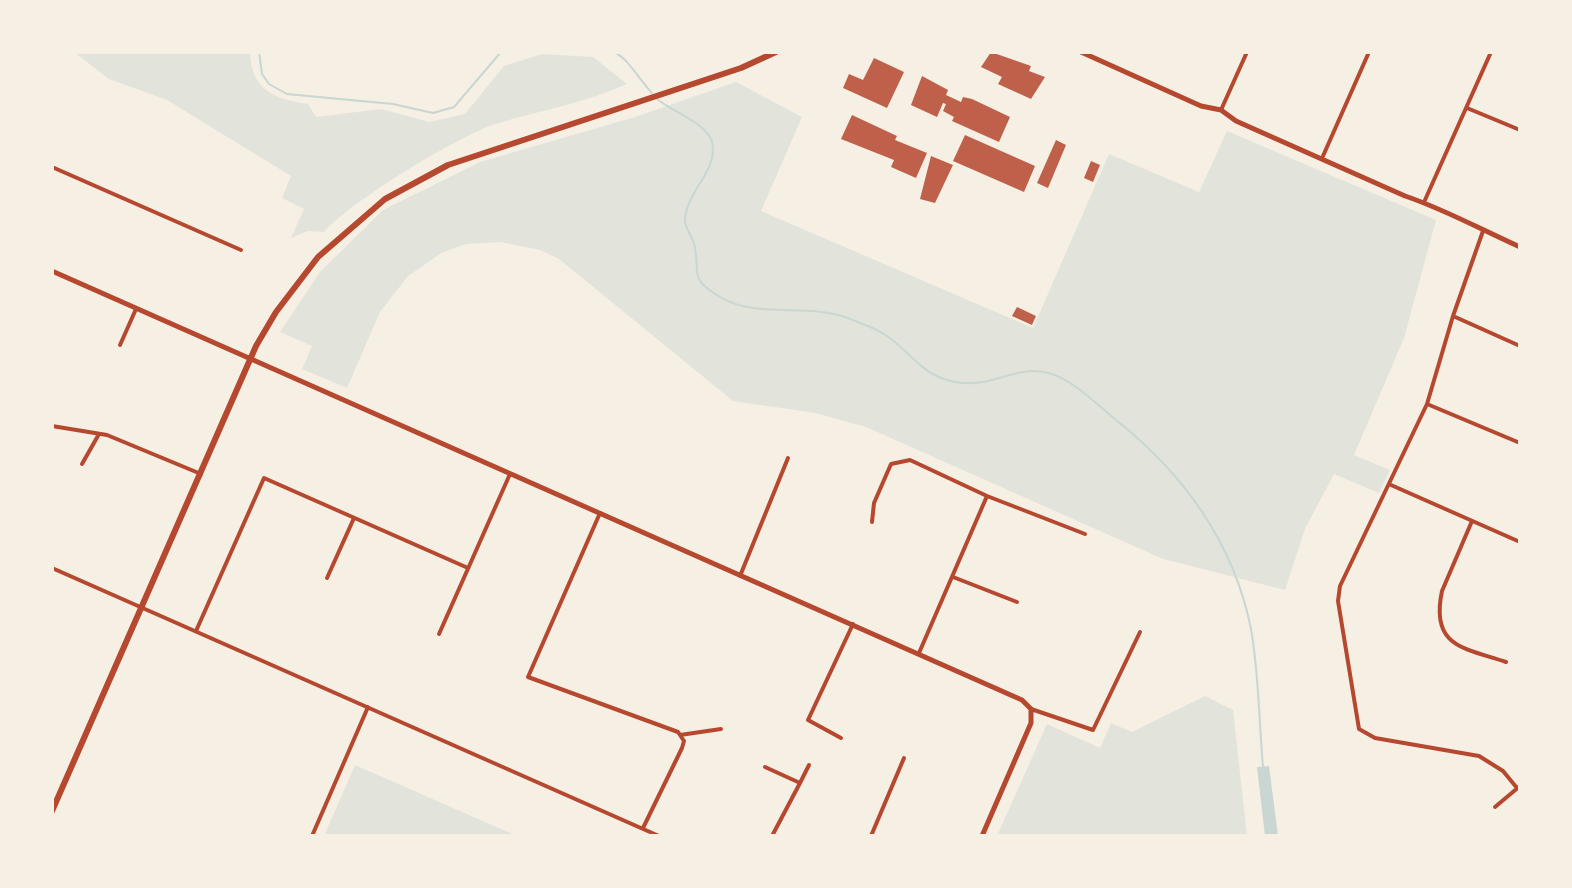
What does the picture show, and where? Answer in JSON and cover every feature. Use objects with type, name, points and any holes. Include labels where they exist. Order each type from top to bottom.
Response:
[{"type":"main road","points":[[52,811],[268,323],[305,272],[335,239],[385,199],[448,165],[705,80],[776,52]]},
{"type":"street","points":[[1081,52],[1201,106],[1221,110],[1242,124],[1323,156],[1405,196],[1425,200],[1445,214],[1520,247]]},
{"type":"street","points":[[1221,110],[1247,52]]},
{"type":"street","points":[[1323,156],[1369,52]]},
{"type":"street","points":[[1425,200],[1491,52]]},
{"type":"street","points":[[1467,108],[1520,130]]},
{"type":"street","points":[[52,167],[241,250]]},
{"type":"street","points":[[1483,231],[1427,404],[1391,485],[1340,586],[1338,601],[1359,729],[1375,738],[1479,756],[1503,771],[1519,787],[1495,807]]},
{"type":"street","points":[[52,271],[919,653],[1022,700],[1032,712],[1093,730],[1140,632]]},
{"type":"street","points":[[120,345],[136,309]]},
{"type":"street","points":[[1453,316],[1520,346]]},
{"type":"street","points":[[1427,404],[1520,443]]},
{"type":"street","points":[[52,426],[99,434],[201,474]]},
{"type":"street","points":[[82,464],[99,434]]},
{"type":"street","points":[[740,576],[788,458]]},
{"type":"street","points":[[872,522],[874,503],[891,464],[910,460],[987,496],[1085,534]]},
{"type":"street","points":[[439,634],[510,474]]},
{"type":"street","points":[[196,632],[264,478],[468,568]]},
{"type":"street","points":[[1391,485],[1520,542]]},
{"type":"street","points":[[919,653],[987,496]]},
{"type":"street","points":[[600,513],[528,677],[671,728],[680,735],[682,748],[643,829]]},
{"type":"street","points":[[327,578],[354,518]]},
{"type":"street","points":[[1472,521],[1439,602],[1444,633],[1454,645],[1506,662]]},
{"type":"street","points":[[52,568],[659,836]]},
{"type":"street","points":[[953,577],[1017,602]]},
{"type":"street","points":[[841,738],[808,720],[853,624]]},
{"type":"street","points":[[312,836],[368,707]]},
{"type":"street","points":[[982,836],[1032,712]]},
{"type":"street","points":[[680,735],[721,729]]},
{"type":"street","points":[[871,836],[904,758]]},
{"type":"street","points":[[772,836],[809,765]]},
{"type":"street","points":[[765,767],[800,783]]},
{"type":"shaded area","points":[[74,52],[250,52],[255,75],[266,90],[284,99],[308,104],[316,117],[381,109],[429,122],[465,114],[504,66],[542,54],[593,57],[627,84],[499,123],[459,140],[381,187],[324,232],[308,231],[291,238],[304,209],[282,198],[291,176],[167,100],[109,79]]},
{"type":"shaded area","points":[[736,82],[802,117],[761,211],[1033,328],[1109,154],[1199,192],[1227,131],[1436,220],[1404,338],[1354,455],[1390,470],[1379,493],[1334,474],[1305,529],[1285,590],[1163,559],[866,427],[815,413],[733,401],[559,259],[540,250],[500,242],[467,244],[443,252],[408,276],[380,312],[347,388],[302,369],[312,346],[280,332],[320,272],[383,210],[480,162],[635,117]]},
{"type":"shaded area","points":[[1205,696],[1233,710],[1247,836],[997,836],[1047,724],[1100,748],[1111,723],[1132,732]]},
{"type":"shaded area","points":[[355,765],[517,836],[324,836]]},
{"type":"shaded area","points":[[1269,766],[1278,836],[1265,836],[1257,767]]},
{"type":"building","points":[[991,52],[1031,66],[1029,71],[1045,77],[1031,99],[998,84],[1002,77],[981,67]]},
{"type":"building","points":[[874,58],[904,72],[887,108],[843,88],[849,74],[863,80]]},
{"type":"building","points":[[922,76],[948,90],[946,95],[961,102],[963,97],[972,99],[1010,117],[999,142],[952,121],[954,117],[943,111],[946,104],[943,103],[937,117],[911,105]]},
{"type":"building","points":[[852,115],[897,136],[895,140],[927,153],[916,178],[891,167],[894,160],[841,139]]},
{"type":"building","points":[[965,135],[1035,166],[1024,192],[953,161]]},
{"type":"building","points":[[1056,140],[1066,145],[1048,188],[1037,183]]},
{"type":"building","points":[[931,156],[953,165],[935,203],[920,199]]},
{"type":"building","points":[[1091,161],[1100,165],[1093,182],[1084,178]]},
{"type":"building","points":[[1017,307],[1036,316],[1032,325],[1012,316]]},
{"type":"waterway","points":[[259,52],[262,74],[269,84],[287,94],[393,104],[433,113],[454,107],[501,52]]},
{"type":"waterway","points":[[614,52],[652,93]]},
{"type":"waterway","points":[[656,98],[696,123],[712,142],[711,162],[690,200],[685,221],[694,244],[698,276],[710,291],[734,304],[845,317],[884,334],[941,378],[973,383],[1025,372],[1052,374],[1086,394],[1163,463],[1202,512],[1232,568],[1243,598],[1256,663],[1263,767]]}]
